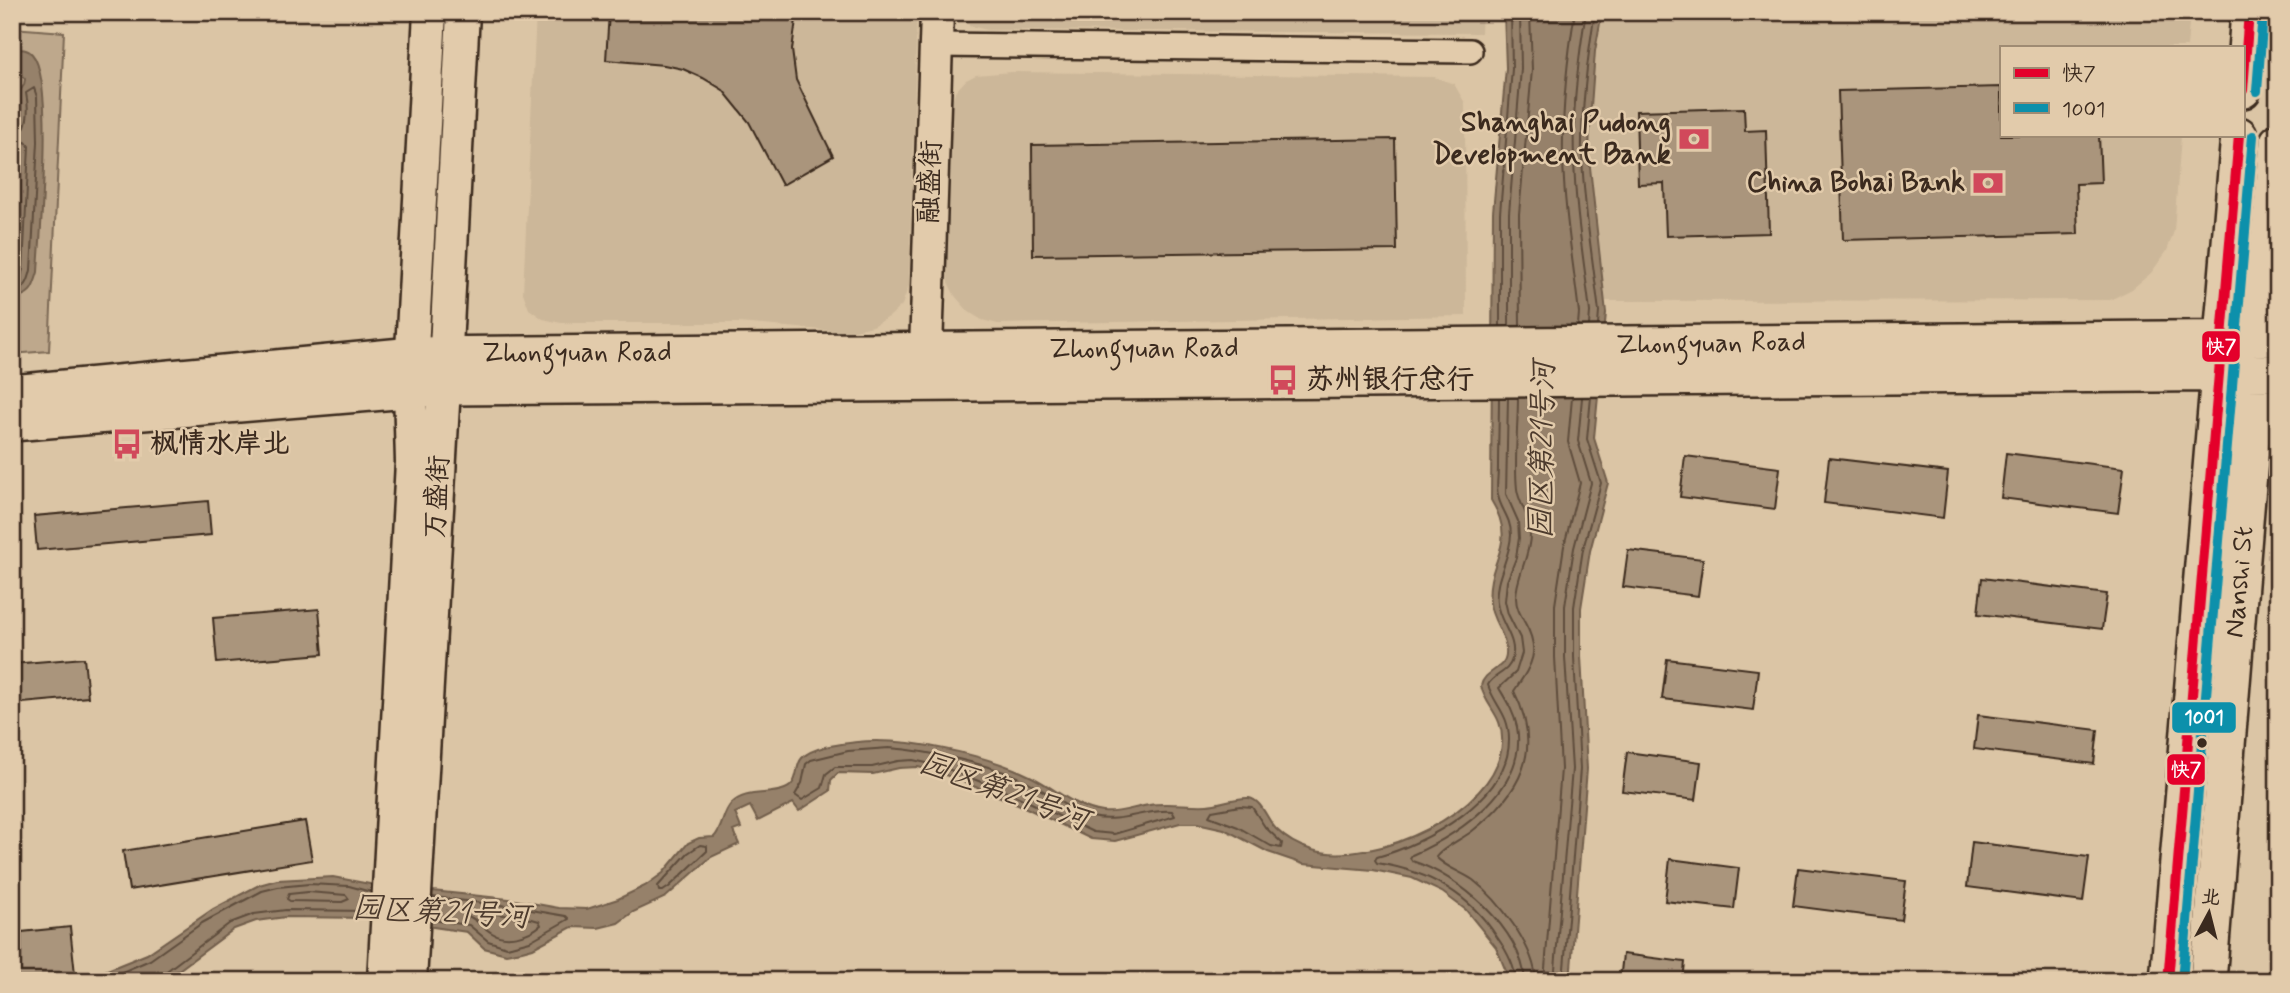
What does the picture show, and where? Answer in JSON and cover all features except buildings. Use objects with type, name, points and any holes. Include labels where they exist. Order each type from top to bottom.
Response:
[{"type":"main road","name":"万盛街","points":[[428,371],[430,12]]},
{"type":"main road","name":"万盛街","points":[[410,981],[400,927],[412,462],[428,371],[463,12]]},
{"type":"main road","name":"融盛街","points":[[926,351],[937,12]]},
{"type":"main road","points":[[2244,77],[2249,12]]},
{"type":"main road","name":"Nanshi St","points":[[2168,981],[2239,136]]},
{"type":"main road","name":"Nanshi St","points":[[2208,981],[2267,373],[2278,142]]},
{"type":"main road","name":"Zhongyuan Road","points":[[1615,361],[2269,338]]},
{"type":"main road","name":"Zhongyuan Road","points":[[12,393],[428,371],[926,351],[1479,362]]},
{"type":"main road","name":"Zhongyuan Road","points":[[12,423],[428,371],[1615,361],[2267,373]]},
{"type":"main road","name":"万盛街","points":[[384,981],[400,927]]},
{"type":"street","points":[[935,45],[1470,51]]},
{"type":"shaded area","points":[[536,12],[917,12],[909,285],[902,305],[873,326],[846,332],[738,323],[561,323],[543,319],[529,309],[523,293]]},
{"type":"shaded area","points":[[960,12],[1482,12],[1481,33],[987,30],[971,26],[961,19]]},
{"type":"shaded area","name":"China Bohai Bank","points":[[1602,12],[2190,12],[2187,46],[2000,46],[2000,136],[2181,136],[2174,231],[2167,251],[2151,273],[2132,289],[2110,300],[1604,301],[1589,158],[1595,51]]},
{"type":"shaded area","points":[[12,28],[64,32],[49,351],[12,354]]},
{"type":"shaded area","points":[[1012,72],[1434,77],[1454,84],[1465,103],[1466,316],[998,324],[982,320],[969,312],[955,296],[948,282],[944,255],[950,108],[955,92],[966,80],[976,75]]},
{"type":"water","name":"园区第21号河","points":[[1504,12],[1602,12],[1595,51],[1589,158],[1606,313],[1594,438],[1608,483],[1590,551],[1581,608],[1587,769],[1570,981],[1510,981],[1496,947],[1466,910],[1442,892],[1412,878],[1373,870],[1303,864],[1268,852],[1224,829],[1197,823],[1180,823],[1115,841],[1091,839],[1018,804],[938,772],[918,767],[873,774],[838,773],[831,780],[830,791],[799,811],[793,803],[758,821],[750,806],[735,813],[741,828],[733,831],[739,844],[711,857],[666,897],[633,912],[618,923],[598,928],[572,927],[522,951],[506,954],[484,948],[467,932],[372,918],[286,917],[256,921],[234,929],[164,981],[80,981],[147,954],[213,909],[259,885],[277,880],[333,877],[375,885],[509,899],[559,908],[587,909],[618,899],[645,886],[663,873],[688,843],[699,838],[714,837],[728,808],[737,799],[790,786],[802,758],[807,754],[828,746],[857,742],[899,742],[970,755],[1014,769],[1075,802],[1103,812],[1156,804],[1207,805],[1249,798],[1261,806],[1276,829],[1288,839],[1312,850],[1337,853],[1366,851],[1397,842],[1428,829],[1456,812],[1479,792],[1495,769],[1502,744],[1498,719],[1481,686],[1486,676],[1502,664],[1506,654],[1490,603],[1492,575],[1502,542],[1499,516],[1491,500],[1493,212],[1506,68]]},
{"type":"water","points":[[12,49],[30,52],[39,69],[45,123],[38,272],[30,291],[12,298],[12,132],[20,119],[21,103],[18,93],[25,79],[12,64]]},
{"type":"transit line","name":"快7","points":[[2244,77],[2249,12]]},
{"type":"transit line","name":"1001","points":[[2257,91],[2263,13]]},
{"type":"transit line","name":"快7","points":[[2168,981],[2239,136]]},
{"type":"transit line","name":"1001","points":[[2182,981],[2253,136]]},
{"type":"place","name":"Shanghai Pudong Development Bank","points":[[1694,139]]},
{"type":"place","name":"China Bohai Bank","points":[[1988,183]]},
{"type":"place","name":"苏州银行总行","points":[[1283,380]]},
{"type":"place","name":"枫情水岸北","points":[[127,444]]}]
